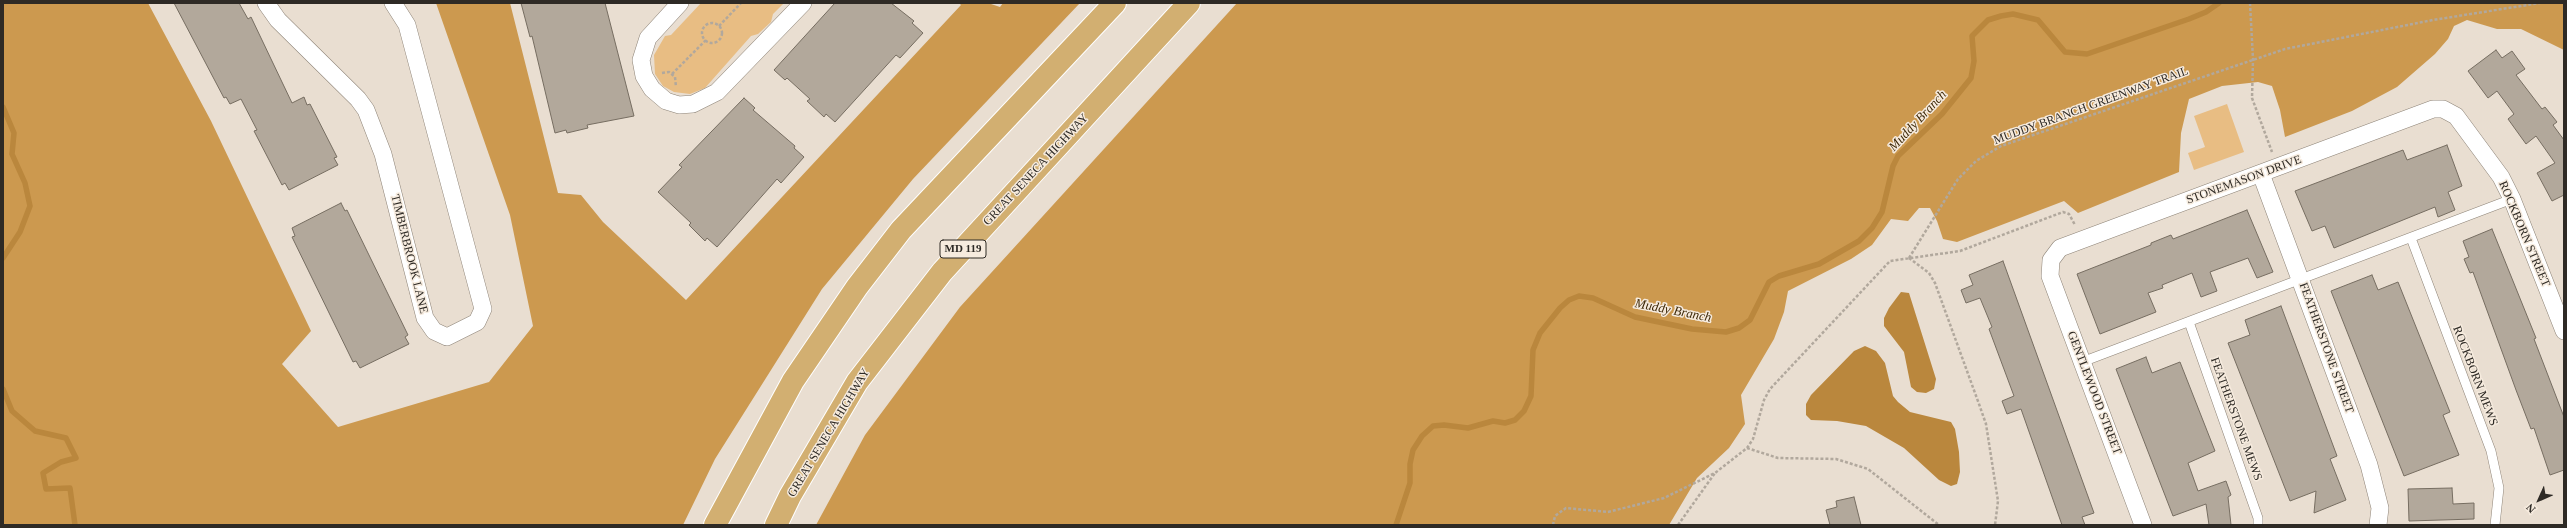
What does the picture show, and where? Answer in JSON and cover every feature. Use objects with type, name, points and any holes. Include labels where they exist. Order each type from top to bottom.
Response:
[{"type":"main road","points":[[715,525],[793,381],[857,286],[901,230],[1114,3]]},
{"type":"main road","name":"GREAT SENECA HIGHWAY","points":[[776,525],[790,496],[857,382],[942,272],[1189,3]]},
{"type":"street","name":"TIMBERBROOK LANE","points":[[266,3],[278,20],[358,99],[366,110],[383,154],[425,318],[434,331],[447,337],[477,322],[482,314],[482,303],[407,25],[393,3]]},
{"type":"street","points":[[674,5],[648,38],[641,60],[644,76],[652,89],[666,101],[679,105],[693,104],[717,92],[803,3]]},
{"type":"street","name":"STONEMASON DRIVE","points":[[2051,260],[2060,248],[2432,109],[2443,109]]},
{"type":"street","name":"ROCKBORN STREET","points":[[2443,109],[2456,116],[2501,177],[2512,199],[2562,322]]},
{"type":"street","name":"FEATHERSTONE STREET","points":[[2261,174],[2301,278],[2369,465],[2380,508],[2378,525]]},
{"type":"street","name":"GENTLEWOOD STREET","points":[[2051,260],[2050,276],[2143,525]]},
{"type":"lane","points":[[2082,362],[2512,199]]},
{"type":"lane","name":"ROCKBORN MEWS","points":[[2411,238],[2491,452],[2500,488],[2495,525]]},
{"type":"lane","name":"FEATHERSTONE MEWS","points":[[2188,322],[2258,518],[2258,525]]},
{"type":"path","points":[[719,26],[741,3]]},
{"type":"path","points":[[2250,3],[2253,59],[2252,98],[2278,167]]},
{"type":"path","name":"MUDDY BRANCH GREENWAY TRAIL","points":[[1909,258],[1958,180],[1976,161],[2001,146],[2285,49],[2418,23],[2540,3]]},
{"type":"path","points":[[711,23],[719,26],[722,33],[718,41],[714,42],[706,40],[703,32],[704,28],[711,23]]},
{"type":"path","points":[[672,74],[706,40]]},
{"type":"path","points":[[1553,525],[1555,516],[1566,508],[1608,512],[1664,498],[1715,473],[1747,448],[1753,440],[1764,400],[1781,376],[1890,261],[1960,251],[2063,212],[2069,214],[2081,240]]},
{"type":"path","points":[[1909,258],[1929,273],[1935,283],[1982,411],[1998,501],[1994,525]]},
{"type":"path","points":[[1747,448],[1778,458],[1836,459],[1868,469],[1939,525]]},
{"type":"path","points":[[1678,525],[1715,473]]},
{"type":"shaded area","points":[[3,3],[148,3],[211,121],[311,331],[282,364],[338,427],[489,382],[533,326],[510,215],[436,3],[510,3],[558,193],[581,195],[603,222],[686,300],[961,5],[959,3],[988,3],[1000,7],[1003,3],[1080,3],[913,179],[822,289],[715,459],[683,525],[3,525]]},
{"type":"shaded area","points":[[701,3],[784,3],[773,14],[771,22],[758,34],[751,36],[705,88],[690,94],[674,92],[663,86],[655,74],[654,55],[665,36],[671,35]]},
{"type":"shaded area","points":[[1237,3],[2564,3],[2564,50],[2521,29],[2497,29],[2467,20],[2454,26],[2448,39],[2435,54],[2397,87],[2352,111],[2285,137],[2280,110],[2272,86],[2258,82],[2222,86],[2189,99],[2181,133],[2179,172],[2078,213],[2064,201],[1957,242],[1943,239],[1937,221],[1930,208],[1919,208],[1908,221],[1891,219],[1872,245],[1851,259],[1788,291],[1784,312],[1774,339],[1741,395],[1745,424],[1729,448],[1697,478],[1669,525],[816,525],[865,435],[960,307]]},
{"type":"shaded area","points":[[2227,104],[2244,152],[2194,170],[2188,153],[2205,147],[2194,116]]},
{"type":"shaded area","points":[[1901,292],[1909,293],[1936,379],[1934,389],[1926,393],[1917,392],[1911,387],[1904,352],[1884,326],[1884,318],[1889,308]]},
{"type":"shaded area","points":[[1865,346],[1876,351],[1885,363],[1893,396],[1898,402],[1910,412],[1951,422],[1955,429],[1959,452],[1960,472],[1957,484],[1951,486],[1939,480],[1904,448],[1866,426],[1837,421],[1811,420],[1806,415],[1806,404],[1811,395],[1854,351]]},
{"type":"building","points":[[174,3],[239,3],[248,19],[251,17],[292,103],[304,97],[307,105],[310,104],[337,157],[334,158],[338,165],[289,190],[285,183],[282,185],[254,131],[257,130],[241,99],[230,104],[226,97],[224,98]]},
{"type":"building","points":[[521,3],[605,3],[634,116],[587,125],[588,128],[567,133],[566,130],[555,133],[532,36],[530,37]]},
{"type":"building","points":[[835,3],[891,3],[914,21],[912,23],[923,33],[900,58],[896,55],[835,122],[826,114],[824,117],[807,101],[810,99],[787,78],[785,80],[774,70]]},
{"type":"building","points":[[2496,50],[2502,58],[2512,51],[2525,69],[2516,75],[2542,109],[2545,107],[2557,122],[2553,125],[2564,140],[2564,195],[2552,201],[2537,173],[2555,163],[2536,136],[2526,144],[2508,119],[2514,114],[2497,91],[2488,98],[2468,71]]},
{"type":"building","points":[[744,98],[755,108],[753,110],[795,146],[794,148],[804,157],[781,183],[777,179],[717,247],[707,238],[705,241],[689,225],[691,223],[658,192],[682,167],[679,165]]},
{"type":"building","points":[[2447,145],[2462,186],[2448,192],[2455,210],[2438,217],[2435,207],[2334,248],[2325,226],[2312,231],[2295,191],[2403,150],[2407,160]]},
{"type":"building","points":[[341,203],[345,211],[347,210],[408,335],[405,337],[409,344],[360,368],[356,361],[353,362],[292,237],[295,236],[292,228]]},
{"type":"building","points":[[2247,210],[2273,272],[2257,278],[2248,258],[2210,272],[2217,291],[2201,297],[2192,273],[2162,285],[2163,288],[2148,293],[2156,312],[2100,334],[2077,274],[2151,245],[2151,243],[2171,235],[2173,239]]},
{"type":"building","points":[[2492,229],[2536,338],[2534,339],[2564,417],[2564,470],[2550,475],[2534,428],[2531,429],[2473,272],[2470,273],[2464,259],[2469,257],[2463,241]]},
{"type":"building","points":[[2003,261],[2094,513],[2082,517],[2085,525],[2062,525],[2021,409],[2007,414],[2002,401],[2014,396],[1989,329],[1992,327],[1980,298],[1966,303],[1961,290],[1973,285],[1969,275]]},
{"type":"building","points":[[2372,275],[2378,290],[2398,282],[2450,412],[2443,415],[2459,455],[2404,476],[2331,291]]},
{"type":"building","points":[[2281,306],[2337,456],[2330,459],[2346,500],[2314,513],[2316,491],[2290,501],[2228,343],[2250,335],[2245,320]]},
{"type":"building","points":[[2146,357],[2152,373],[2180,362],[2215,451],[2188,463],[2198,491],[2226,481],[2231,495],[2228,497],[2231,525],[2209,525],[2206,504],[2173,516],[2116,369]]},
{"type":"building","points":[[2452,488],[2453,504],[2474,503],[2474,519],[2409,521],[2408,489]]},
{"type":"building","points":[[1854,497],[1861,525],[1830,525],[1826,510],[1837,507],[1836,501]]},
{"type":"waterway","name":"Muddy Branch","points":[[1396,525],[1410,483],[1410,464],[1413,450],[1422,436],[1433,426],[1444,425],[1468,428],[1493,421],[1505,423],[1515,420],[1524,411],[1531,396],[1533,350],[1540,333],[1560,308],[1569,300],[1579,296],[1593,298],[1635,317],[1692,329],[1726,332],[1739,328],[1750,320],[1769,282],[1779,276],[1819,264],[1859,241],[1872,228],[1882,212],[1893,166],[1898,156],[1942,114],[1971,78],[1974,61],[1972,36],[1988,20],[2013,14],[2038,20],[2065,52],[2087,54],[2189,19],[2206,12],[2219,3]]},
{"type":"waterway","name":"Muddy Branch","points":[[3,107],[14,133],[12,154],[25,183],[30,206],[20,232],[3,258]]},
{"type":"waterway","name":"Muddy Branch","points":[[3,389],[12,411],[35,431],[66,438],[76,458],[61,462],[43,473],[46,489],[70,488],[75,525]]}]
